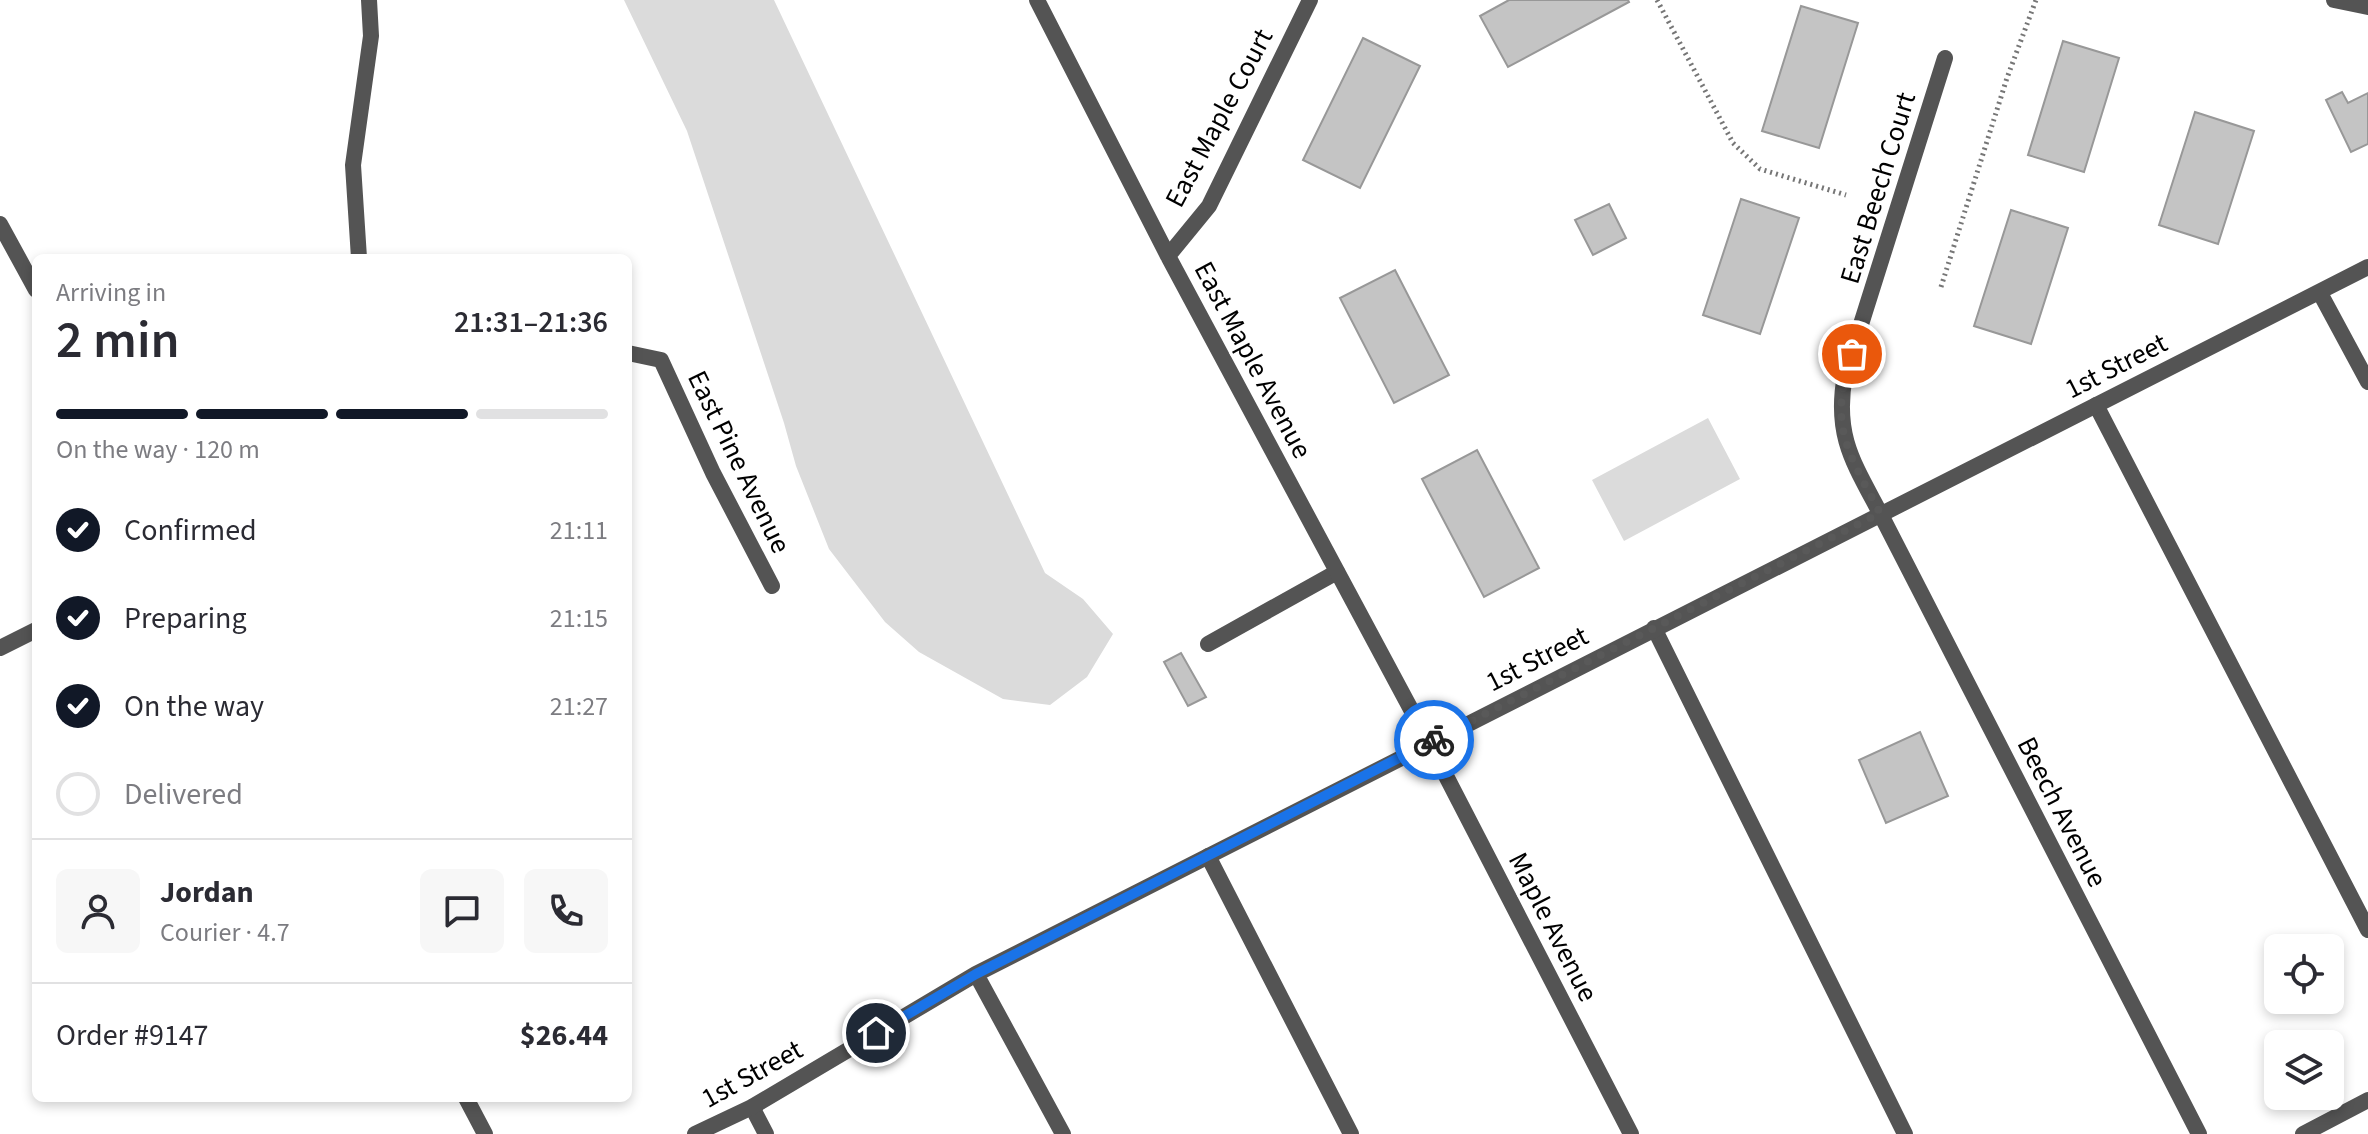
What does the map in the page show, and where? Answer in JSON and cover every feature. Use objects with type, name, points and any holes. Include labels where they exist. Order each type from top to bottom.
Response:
[{"type":"street","points":[[359,254],[353,165],[371,36],[369,0]]},
{"type":"street","name":"East Maple Avenue","points":[[1037,0],[1168,256],[1429,743]]},
{"type":"street","name":"East Maple Court","points":[[1168,256],[1209,206],[1310,0]]},
{"type":"street","points":[[2334,0],[2368,7]]},
{"type":"street","name":"East Beech Court","points":[[1880,513],[1849,452],[1842,429],[1840,402],[1845,375],[1945,58]]},
{"type":"street","points":[[0,224],[32,283]]},
{"type":"street","name":"1st Street","points":[[695,1134],[752,1107],[976,974],[2368,267]]},
{"type":"street","points":[[2320,293],[2368,382]]},
{"type":"street","name":"East Pine Avenue","points":[[632,354],[661,360],[713,473],[772,586]]},
{"type":"street","points":[[2096,405],[2368,930]]},
{"type":"street","name":"Beech Avenue","points":[[1880,513],[2199,1134]]},
{"type":"street","points":[[1208,644],[1337,572]]},
{"type":"street","points":[[1654,628],[1905,1134]]},
{"type":"street","points":[[0,648],[32,632]]},
{"type":"street","name":"Maple Avenue","points":[[1429,743],[1631,1134]]},
{"type":"street","points":[[1208,856],[1351,1134]]},
{"type":"street","points":[[976,974],[1063,1134]]},
{"type":"street","points":[[2303,1134],[2368,1100]]},
{"type":"street","points":[[468,1102],[485,1134]]},
{"type":"street","points":[[752,1107],[766,1134]]},
{"type":"path","name":"East Beech Court","points":[[1657,0],[1733,143],[1741,152],[1760,169],[1846,195]]},
{"type":"path","points":[[1941,287],[2007,78],[2036,0]]},
{"type":"shaded area","points":[[624,0],[774,0],[1045,573],[1083,599],[1113,634],[1087,677],[1050,705],[1003,699],[919,652],[885,622],[829,549],[796,466],[687,131]]},
{"type":"shaded area","points":[[1708,418],[1740,479],[1624,541],[1592,480]]},
{"type":"building","points":[[1509,0],[1629,2],[1508,67],[1480,16]]},
{"type":"building","points":[[1801,6],[1858,23],[1819,148],[1762,131]]},
{"type":"building","points":[[1363,38],[1420,66],[1360,188],[1303,160]]},
{"type":"building","points":[[2063,41],[2119,58],[2084,172],[2028,155]]},
{"type":"building","points":[[2342,92],[2348,103],[2368,93],[2368,144],[2351,152],[2326,100]]},
{"type":"building","points":[[2195,112],[2254,131],[2218,244],[2159,225]]},
{"type":"building","points":[[1741,199],[1799,218],[1760,334],[1703,315]]},
{"type":"building","points":[[1609,204],[1626,238],[1593,255],[1575,220]]},
{"type":"building","points":[[2011,210],[2068,228],[2031,344],[1974,326]]},
{"type":"building","points":[[1395,270],[1449,375],[1394,403],[1340,298]]},
{"type":"building","points":[[1477,450],[1539,568],[1484,597],[1422,479]]},
{"type":"building","points":[[1181,653],[1206,697],[1188,706],[1164,662]]},
{"type":"building","points":[[1920,732],[1948,796],[1886,823],[1859,760]]},
{"type":"way so far","points":[[1434,740],[1880,513],[1849,452],[1842,429],[1840,402],[1852,354]]},
{"type":"route","points":[[876,1033],[976,974],[1434,740]]}]
